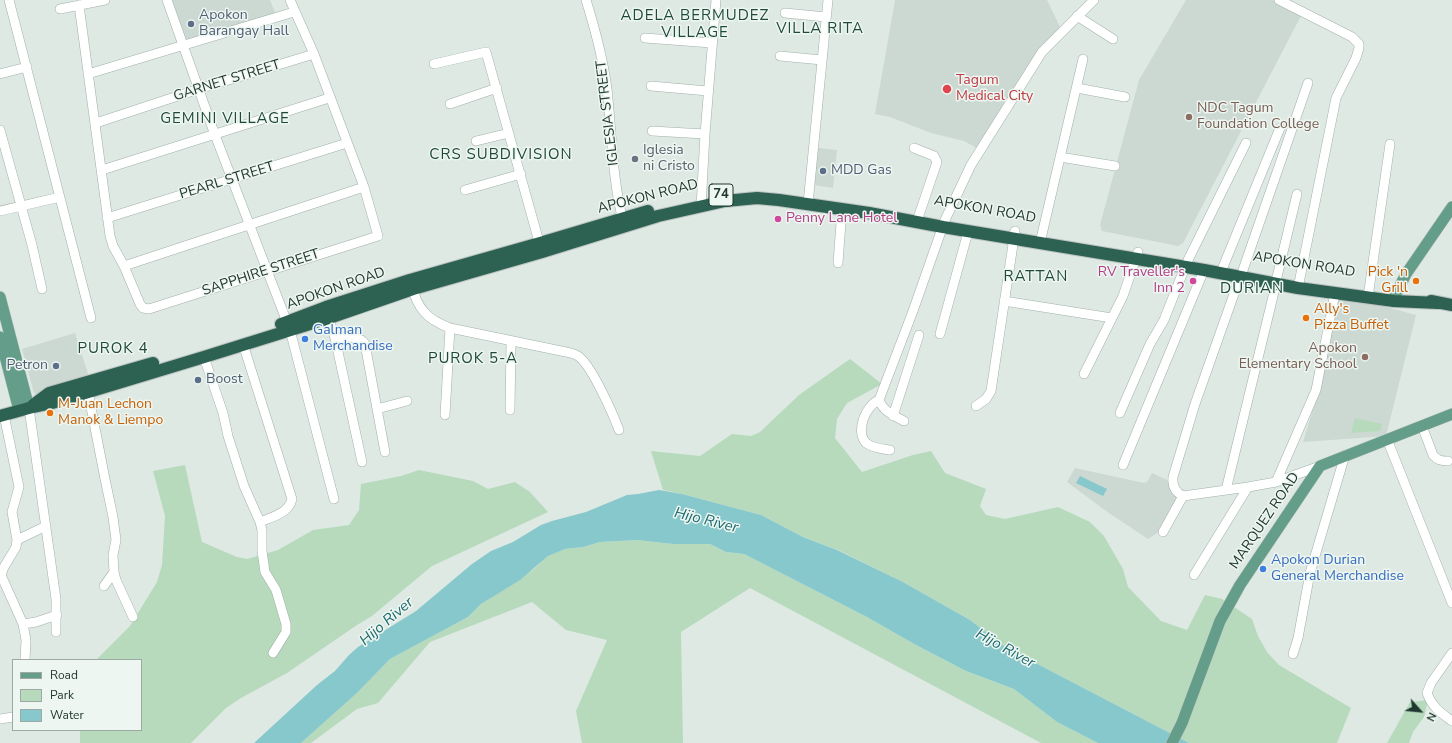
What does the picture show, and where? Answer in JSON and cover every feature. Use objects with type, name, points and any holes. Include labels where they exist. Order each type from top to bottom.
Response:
[{"type":"highway","name":"APOKON ROAD","points":[[2,416],[24,409],[52,403],[204,357],[327,312],[411,284],[541,248],[623,222],[658,216],[701,202],[757,198],[844,201],[918,217],[968,232],[1014,235]]},
{"type":"highway","name":"APOKON ROAD","points":[[809,200],[842,209],[918,217]]},
{"type":"highway","name":"APOKON ROAD","points":[[944,224],[1187,264],[1223,267],[1242,273],[1299,284],[1452,305]]},
{"type":"highway","name":"APOKON ROAD","points":[[1187,264],[1204,270],[1242,273]]},
{"type":"highway","name":"APOKON ROAD","points":[[1299,284],[1334,293],[1368,294]]},
{"type":"highway","name":"APOKON ROAD","points":[[24,409],[49,393],[289,326]]},
{"type":"main road","points":[[1395,297],[1406,274],[1452,207]]},
{"type":"main road","points":[[0,297],[24,409]]},
{"type":"main road","points":[[0,337],[24,409]]},
{"type":"main road","name":"MARQUEZ ROAD","points":[[1172,743],[1182,723],[1220,621],[1228,605],[1320,466],[1452,414]]},
{"type":"street","points":[[10,0],[91,318]]},
{"type":"street","points":[[60,9],[105,0]]},
{"type":"street","points":[[167,0],[215,135],[289,326],[334,499]]},
{"type":"street","points":[[79,5],[96,123],[107,218],[112,246],[124,266],[364,188],[314,54],[294,12],[290,0]]},
{"type":"street","name":"IGLESIA STREET","points":[[586,0],[599,44],[603,65],[613,161],[623,222]]},
{"type":"street","points":[[701,202],[708,91],[716,0]]},
{"type":"street","points":[[809,200],[828,0]]},
{"type":"street","points":[[890,450],[868,444],[862,433],[862,426],[871,405],[879,400],[944,224],[971,166],[1038,58],[1050,43],[1094,0]]},
{"type":"street","points":[[1280,0],[1352,37],[1359,44],[1356,58],[1336,98],[1299,284]]},
{"type":"street","points":[[88,74],[294,12]]},
{"type":"street","points":[[785,13],[826,16]]},
{"type":"street","points":[[1077,16],[1112,39]]},
{"type":"street","points":[[645,38],[712,43]]},
{"type":"street","points":[[434,64],[486,52],[541,248]]},
{"type":"street","name":"GARNET STREET","points":[[96,123],[199,89],[314,54]]},
{"type":"street","points":[[780,56],[822,60]]},
{"type":"street","points":[[1041,239],[1083,59]]},
{"type":"street","points":[[0,74],[27,67]]},
{"type":"street","points":[[1308,83],[1195,404],[1172,483],[1175,490],[1183,496],[1276,482],[1320,466]]},
{"type":"street","points":[[651,86],[708,91]]},
{"type":"street","points":[[450,104],[497,88]]},
{"type":"street","points":[[1077,88],[1125,97]]},
{"type":"street","points":[[102,170],[330,98]]},
{"type":"street","points":[[1223,267],[1280,128]]},
{"type":"street","points":[[0,130],[32,245],[42,289]]},
{"type":"street","points":[[652,131],[705,134]]},
{"type":"street","points":[[476,141],[509,132]]},
{"type":"street","name":"PEARL STREET","points":[[107,218],[347,143]]},
{"type":"street","points":[[1120,413],[1150,344],[1164,320],[1187,264],[1246,143]]},
{"type":"street","points":[[1368,294],[1390,144]]},
{"type":"street","points":[[914,148],[934,156],[937,162],[918,217]]},
{"type":"street","points":[[1060,157],[1115,166]]},
{"type":"street","points":[[465,190],[521,174]]},
{"type":"street","name":"SAPPHIRE STREET","points":[[124,266],[138,301],[143,308],[148,309],[378,236],[364,188]]},
{"type":"street","points":[[1226,490],[1297,194]]},
{"type":"street","points":[[0,211],[60,197]]},
{"type":"street","points":[[838,263],[842,209]]},
{"type":"street","points":[[940,334],[968,232]]},
{"type":"street","points":[[976,406],[986,400],[991,391],[1014,235]]},
{"type":"street","points":[[1084,374],[1123,296],[1137,255]]},
{"type":"street","points":[[1123,465],[1204,270]]},
{"type":"street","points":[[411,284],[422,310],[432,321],[450,328],[511,342],[566,352],[578,356],[585,364],[605,398],[619,430]]},
{"type":"street","points":[[1276,482],[1316,390],[1334,293]]},
{"type":"street","points":[[1004,301],[1112,318]]},
{"type":"street","points":[[327,312],[335,338],[362,462]]},
{"type":"street","points":[[446,416],[450,328]]},
{"type":"street","points":[[894,416],[919,335]]},
{"type":"street","points":[[335,338],[357,338],[363,341],[385,452]]},
{"type":"street","points":[[510,410],[511,342]]},
{"type":"street","points":[[243,344],[292,499],[291,504],[283,512],[260,522]]},
{"type":"street","points":[[204,357],[223,413],[244,486],[260,522],[265,572],[276,590],[286,624],[286,632],[273,653]]},
{"type":"street","points":[[88,392],[114,517],[116,540],[113,555],[114,572],[116,580],[133,617]]},
{"type":"street","points":[[879,400],[881,405],[894,416],[904,421]]},
{"type":"street","points":[[377,409],[407,401]]},
{"type":"street","points":[[24,409],[46,526],[56,599],[56,632]]},
{"type":"street","points":[[2,416],[18,481],[18,492],[12,512],[17,540],[16,547],[1,575],[23,624],[26,640],[25,659]]},
{"type":"street","points":[[1422,426],[1433,455],[1442,461],[1448,461]]},
{"type":"street","points":[[1387,439],[1452,603]]},
{"type":"street","points":[[1292,654],[1298,638],[1310,573],[1346,455]]},
{"type":"street","points":[[1194,575],[1248,487]]},
{"type":"street","points":[[1163,532],[1183,496]]},
{"type":"street","points":[[17,540],[46,526]]},
{"type":"street","points":[[104,586],[114,572]]},
{"type":"street","points":[[23,624],[36,622],[56,615]]},
{"type":"street","points":[[1452,653],[1431,683],[1427,693],[1433,705],[1441,713],[1452,720]]},
{"type":"street","points":[[0,719],[12,718]]},
{"type":"shaded area","points":[[172,0],[270,0],[276,15],[186,42]]},
{"type":"shaded area","name":"Tagum Medical City","points":[[895,0],[1047,0],[1060,27],[1043,46],[977,148],[964,141],[931,133],[890,117],[875,114]]},
{"type":"shaded area","name":"NDC Tagum Foundation College","points":[[1186,0],[1287,0],[1305,8],[1183,243],[1178,246],[1102,231],[1100,225],[1139,80]]},
{"type":"shaded area","points":[[818,148],[837,150],[833,188],[814,185]]},
{"type":"shaded area","name":"Apokon Elementary School","points":[[1337,294],[1416,315],[1386,436],[1303,442],[1316,399]]},
{"type":"shaded area","name":"Petron","points":[[75,333],[91,383],[43,398],[34,393],[22,349]]},
{"type":"shaded area","points":[[1075,468],[1144,483],[1147,482],[1152,473],[1169,481],[1178,497],[1162,530],[1148,539],[1106,511],[1067,482]]},
{"type":"green space","points":[[850,359],[882,384],[847,403],[837,419],[835,438],[862,472],[913,455],[931,451],[945,473],[986,489],[980,506],[986,515],[1005,519],[1058,507],[1090,522],[1104,536],[1123,569],[1128,587],[1161,621],[1187,630],[1205,595],[1222,599],[1252,619],[1258,636],[1267,652],[1279,665],[1351,708],[1337,743],[1189,743],[1026,658],[1013,653],[970,620],[903,582],[838,550],[803,537],[761,515],[663,490],[651,451],[700,456],[732,434],[751,436],[760,432],[799,395]]},
{"type":"green space","points":[[1355,418],[1382,424],[1380,431],[1351,433]]},
{"type":"green space","points":[[185,465],[202,542],[237,557],[247,559],[278,550],[313,530],[349,525],[359,510],[361,484],[401,476],[419,470],[473,481],[488,489],[515,482],[530,492],[548,512],[432,566],[372,616],[287,673],[241,698],[226,708],[191,743],[80,743],[80,731],[142,731],[142,659],[97,659],[130,626],[157,582],[162,565],[165,516],[153,471]]},
{"type":"green space","points":[[637,540],[673,544],[710,544],[726,552],[744,554],[867,617],[966,671],[1014,689],[1057,722],[1098,743],[1041,743],[750,588],[681,632],[683,743],[582,743],[576,711],[607,640],[566,630],[532,602],[430,642],[378,703],[357,709],[311,743],[301,743],[357,693],[390,659],[468,617],[481,604],[534,569],[547,556],[565,549],[583,547],[600,542]]},
{"type":"green space","points":[[1428,700],[1424,717],[1413,732],[1409,743],[1387,743],[1410,702]]},
{"type":"water","points":[[1080,476],[1107,489],[1103,496],[1076,483]]},
{"type":"water","name":"Hijo River","points":[[659,490],[682,494],[761,515],[803,537],[837,550],[903,582],[970,620],[1013,653],[1026,658],[1189,743],[1098,743],[1057,722],[1014,689],[966,671],[867,617],[744,554],[726,552],[710,544],[673,544],[637,540],[600,542],[583,547],[565,549],[548,556],[520,580],[481,604],[468,617],[390,659],[357,693],[301,743],[254,743],[317,685],[335,671],[358,647],[416,611],[472,564],[491,551],[513,542],[541,525],[552,521],[586,512],[627,495]]},
{"type":"place","name":"Apokon Barangay Hall","points":[[191,24]]},
{"type":"place","name":"Tagum Medical City","points":[[947,89]]},
{"type":"place","name":"NDC Tagum Foundation College","points":[[1189,117]]},
{"type":"place","name":"Iglesia ni Cristo","points":[[635,159]]},
{"type":"place","name":"MDD Gas","points":[[823,171]]},
{"type":"place","name":"Penny Lane Hotel","points":[[778,219]]},
{"type":"place","name":"RV Traveller's Inn 2","points":[[1193,281]]},
{"type":"place","name":"Pick 'n Grill","points":[[1416,281]]},
{"type":"place","name":"Ally's Pizza Buffet","points":[[1306,318]]},
{"type":"place","name":"Galman Merchandise","points":[[305,339]]},
{"type":"place","name":"Apokon Elementary School","points":[[1365,357]]},
{"type":"place","name":"Petron","points":[[56,366]]},
{"type":"place","name":"Boost","points":[[198,380]]},
{"type":"place","name":"M-Juan Lechon Manok & Liempo","points":[[50,413]]},
{"type":"place","name":"Apokon Durian General Merchandise","points":[[1263,569]]},
{"type":"district","name":"ADELA BERMUDEZ VILLAGE","points":[[695,24]]},
{"type":"district","name":"VILLA RITA","points":[[820,29]]},
{"type":"district","name":"GEMINI VILLAGE","points":[[225,119]]},
{"type":"district","name":"CRS SUBDIVISION","points":[[501,155]]},
{"type":"district","name":"RATTAN","points":[[1036,277]]},
{"type":"district","name":"DURIAN","points":[[1252,289]]},
{"type":"district","name":"PUROK 4","points":[[113,349]]},
{"type":"district","name":"PUROK 5-A","points":[[473,359]]}]
